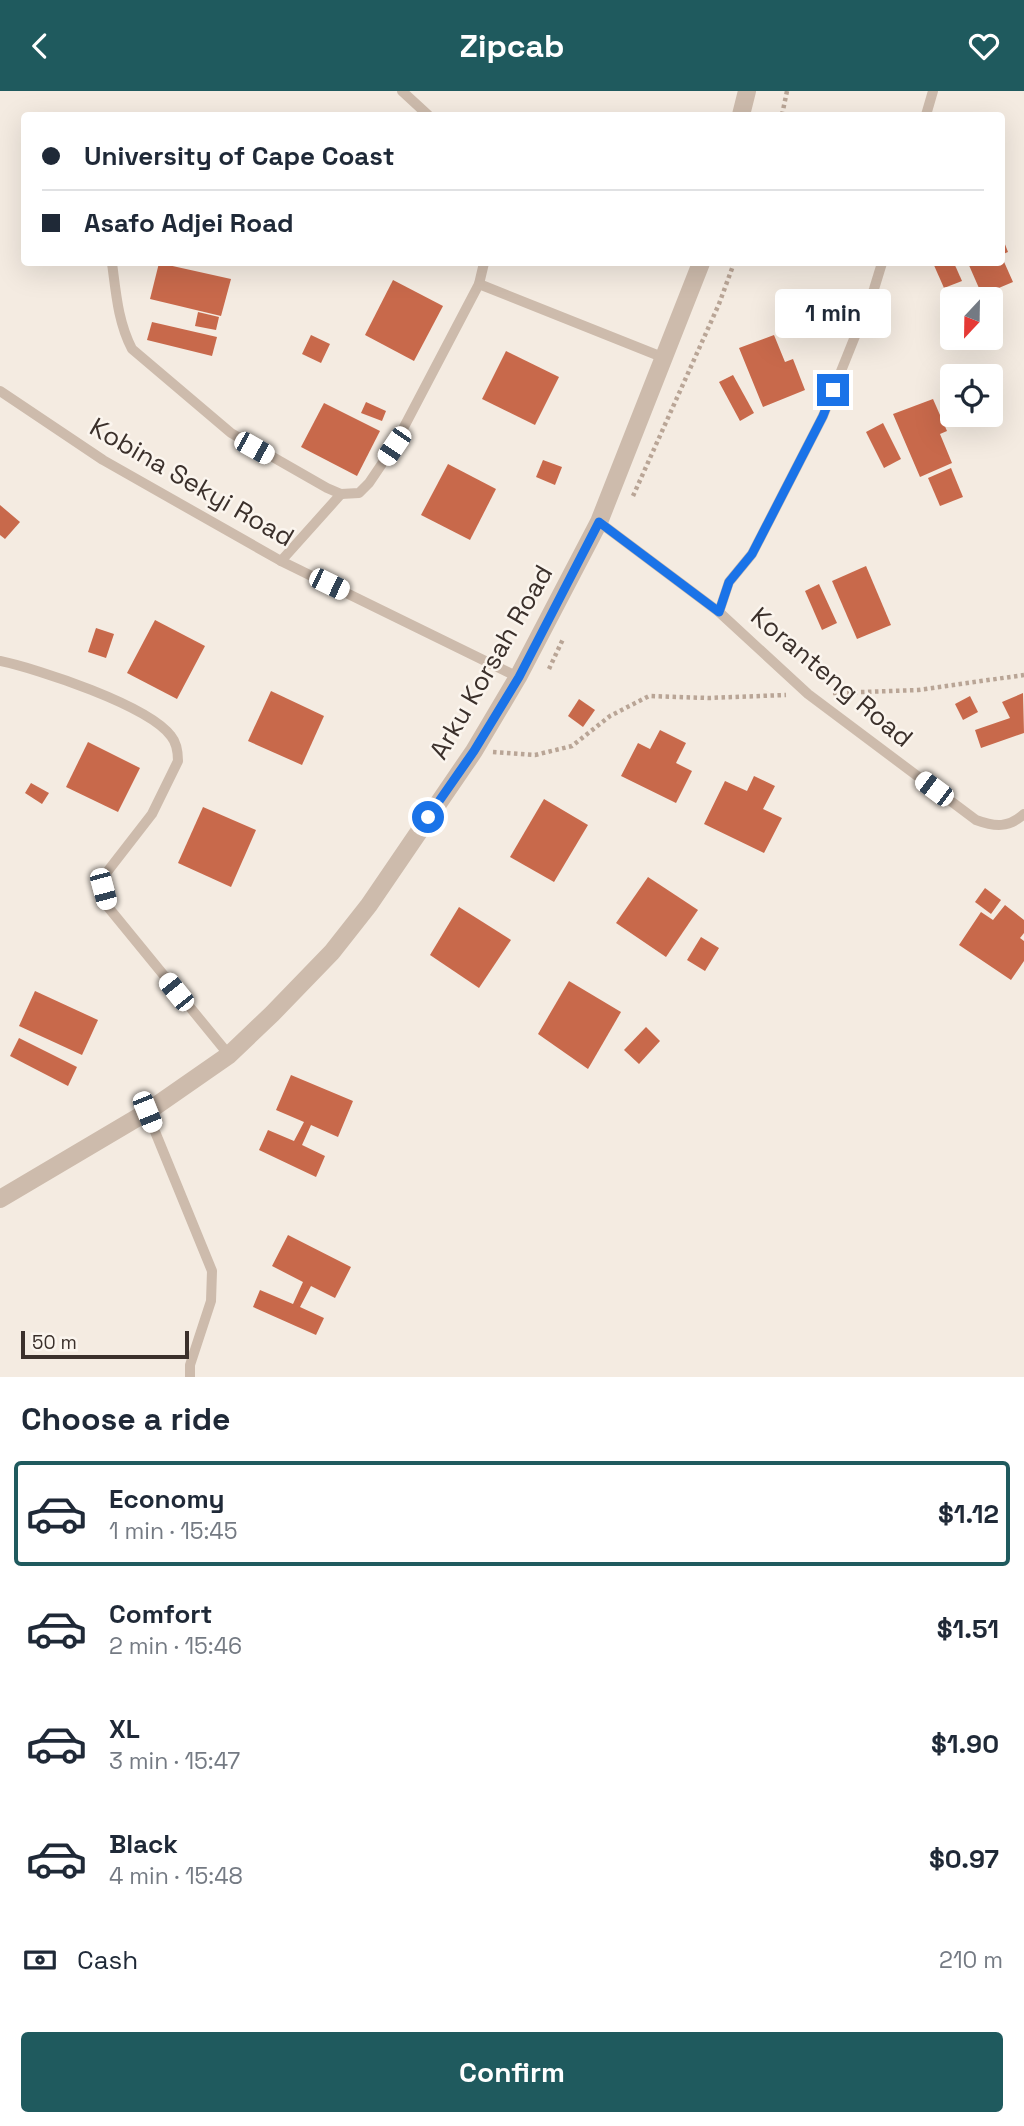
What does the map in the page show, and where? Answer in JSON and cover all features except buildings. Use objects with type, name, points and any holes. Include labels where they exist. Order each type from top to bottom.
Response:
[{"type":"street","points":[[742,112],[747,91]]},
{"type":"street","name":"Arku Korsah Road","points":[[0,1199],[147,1112],[229,1055],[339,943],[369,905],[474,751],[519,677],[599,522],[700,266]]},
{"type":"lane","points":[[402,91],[426,112]]},
{"type":"lane","points":[[927,112],[933,91]]},
{"type":"lane","points":[[112,266],[118,314],[132,349],[231,433],[341,494],[359,493],[394,446],[479,284],[483,266]]},
{"type":"lane","points":[[719,612],[729,582],[752,554],[823,416],[881,266]]},
{"type":"lane","points":[[479,284],[662,357]]},
{"type":"lane","name":"Kobina Sekyi Road","points":[[0,391],[103,460],[282,561],[519,677]]},
{"type":"lane","points":[[282,561],[341,494]]},
{"type":"lane","name":"Koranteng Road","points":[[599,522],[719,612],[808,694],[976,820],[994,826],[1014,823],[1024,814]]},
{"type":"lane","points":[[0,661],[31,668],[140,711],[172,736],[178,761],[152,814],[107,872],[103,889],[107,907],[229,1055]]},
{"type":"lane","points":[[147,1112],[212,1271],[211,1301],[190,1365],[190,1377]]},
{"type":"path","points":[[783,112],[787,91]]},
{"type":"path","points":[[474,751],[535,755],[572,746],[610,716],[649,697],[708,698],[918,690],[1024,675]]},
{"type":"route","points":[[428,817],[474,751],[519,677],[599,522],[719,612],[729,582],[752,554],[823,416],[833,390]]}]
